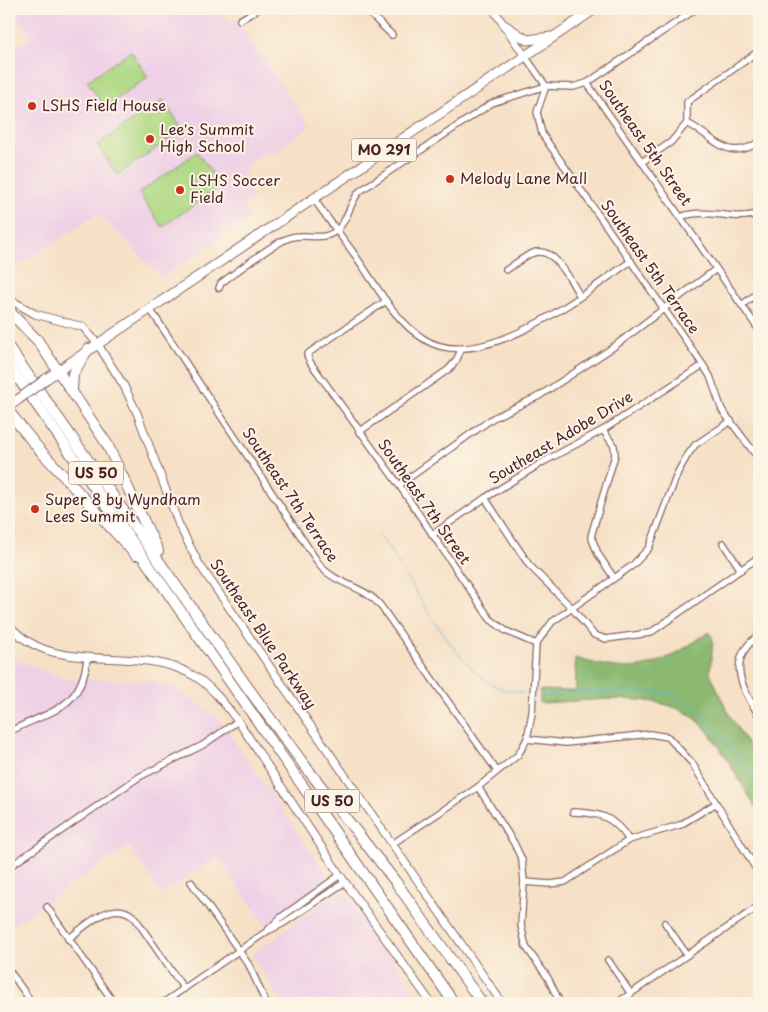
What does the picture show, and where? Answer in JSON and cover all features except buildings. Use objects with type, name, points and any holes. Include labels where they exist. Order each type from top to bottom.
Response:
[{"type":"highway","points":[[9,311],[38,341],[107,444],[152,541],[182,589],[184,597]]},
{"type":"highway","points":[[72,390],[72,374],[93,346]]},
{"type":"highway","name":"US 50","points":[[9,348],[259,704],[395,881],[482,1003]]},
{"type":"highway","name":"US 50","points":[[9,365],[454,1003]]},
{"type":"highway","points":[[9,412],[38,448],[134,553],[179,613],[187,618]]},
{"type":"main road","name":"MO 291","points":[[59,370],[595,9]]},
{"type":"main road","points":[[504,25],[527,40],[556,35]]},
{"type":"main road","points":[[9,406],[59,370]]},
{"type":"street","points":[[240,20],[258,9]]},
{"type":"street","points":[[365,9],[392,35]]},
{"type":"street","points":[[493,9],[546,86]]},
{"type":"street","points":[[587,83],[696,9]]},
{"type":"street","points":[[642,162],[671,142],[687,123],[687,102],[759,51]]},
{"type":"street","name":"Southeast 5th Street","points":[[336,230],[345,221],[352,201],[360,191],[492,103],[546,86],[573,87],[587,83],[759,330]]},
{"type":"street","name":"Southeast 5th Terrace","points":[[546,86],[537,112],[542,134],[703,365],[710,376],[722,410],[759,459]]},
{"type":"street","points":[[687,123],[707,134],[721,146],[733,151],[742,150],[759,142]]},
{"type":"street","points":[[314,199],[386,301],[410,328],[424,340],[444,348],[461,350],[493,343],[515,334],[580,296],[631,261]]},
{"type":"street","points":[[680,217],[700,212],[738,216],[759,213]]},
{"type":"street","points":[[219,288],[221,283],[286,239],[294,236],[322,237],[336,230]]},
{"type":"street","points":[[506,270],[533,253],[545,253],[555,259],[580,296]]},
{"type":"street","points":[[399,484],[493,418],[538,396],[612,348],[716,269]]},
{"type":"street","points":[[742,305],[759,292]]},
{"type":"street","name":"Southeast Blue Parkway","points":[[9,299],[36,314],[83,327],[93,346],[131,399],[179,525],[199,564],[502,1003]]},
{"type":"street","name":"Southeast 7th Street","points":[[386,301],[307,355],[359,432],[399,484],[490,619],[506,631],[536,644]]},
{"type":"street","name":"Southeast 7th Terrace","points":[[150,309],[321,567],[333,577],[364,591],[380,605],[497,771]]},
{"type":"street","points":[[359,432],[449,369],[456,361],[461,350]]},
{"type":"street","name":"Southeast Adobe Drive","points":[[432,535],[485,498],[543,462],[603,430],[703,365]]},
{"type":"street","points":[[392,844],[478,787],[518,754],[527,739],[532,713],[536,644],[552,622],[633,565],[649,548],[678,472],[687,456],[695,445],[731,421]]},
{"type":"street","points":[[603,430],[614,446],[615,455],[592,536],[598,554],[614,578]]},
{"type":"street","points":[[485,498],[530,565],[571,607],[594,636],[606,639],[650,633],[759,557]]},
{"type":"street","points":[[723,543],[742,570]]},
{"type":"street","points":[[9,625],[34,646],[64,655],[87,658],[158,661],[196,677],[220,699],[238,721],[340,875],[432,1003]]},
{"type":"street","points":[[759,635],[748,643],[740,661],[740,683],[759,716]]},
{"type":"street","points":[[9,732],[53,713],[68,702],[82,682],[87,658]]},
{"type":"street","points":[[9,867],[139,777],[203,745],[238,721]]},
{"type":"street","points":[[527,739],[566,743],[650,734],[668,737],[692,763],[759,874]]},
{"type":"street","points":[[478,787],[514,843],[522,860],[524,882],[521,924],[526,947],[548,978],[560,1003]]},
{"type":"street","points":[[524,882],[550,884],[565,882],[608,856],[629,840],[680,825],[715,804]]},
{"type":"street","points":[[573,812],[605,815],[623,831],[629,840]]},
{"type":"street","points":[[266,932],[280,918],[340,875]]},
{"type":"street","points":[[192,882],[240,950],[257,981],[266,1003]]},
{"type":"street","points":[[163,1003],[266,932],[284,923],[345,882]]},
{"type":"street","points":[[617,1003],[759,906]]},
{"type":"street","points":[[47,907],[114,1003]]},
{"type":"street","points":[[68,939],[107,912],[119,909],[126,911],[135,918],[184,989]]},
{"type":"street","points":[[665,923],[687,955]]},
{"type":"street","points":[[608,960],[631,994]]},
{"type":"street","points":[[9,970],[32,1003]]},
{"type":"shaded area","name":"Lee's Summit High School","points":[[19,9],[220,9],[229,22],[235,19],[310,126],[271,154],[264,152],[246,168],[242,178],[253,198],[243,205],[251,217],[162,278],[98,213],[9,272],[9,52],[31,37],[14,12]]},
{"type":"shaded area","points":[[9,650],[18,661],[65,679],[150,681],[173,687],[218,718],[330,879],[278,916],[267,927],[217,857],[162,894],[129,846],[9,927]]},
{"type":"shaded area","points":[[343,889],[423,1003],[282,1003],[252,954]]},
{"type":"green space","points":[[131,51],[148,77],[105,107],[87,81]]},
{"type":"green space","points":[[163,100],[183,130],[117,175],[97,145]]},
{"type":"green space","name":"LSHS Soccer Field","points":[[197,152],[221,186],[162,227],[139,193]]},
{"type":"green space","points":[[710,632],[713,641],[710,673],[729,714],[759,763],[759,808],[755,806],[712,737],[690,715],[671,706],[650,701],[627,699],[540,703],[540,690],[576,691],[575,658],[611,666],[639,667],[656,663],[680,651]]},
{"type":"waterway","points":[[378,533],[433,619],[466,662],[483,678],[501,689],[524,693]]},
{"type":"waterway","points":[[540,697],[558,693],[613,691],[668,693],[695,707],[739,757],[759,787]]},
{"type":"place","name":"LSHS Field House","points":[[32,106]]},
{"type":"place","name":"Lee's Summit High School","points":[[150,139]]},
{"type":"place","name":"Melody Lane Mall","points":[[450,179]]},
{"type":"place","name":"LSHS Soccer Field","points":[[180,190]]},
{"type":"place","name":"Super 8 by Wyndham Lees Summit","points":[[35,509]]}]
